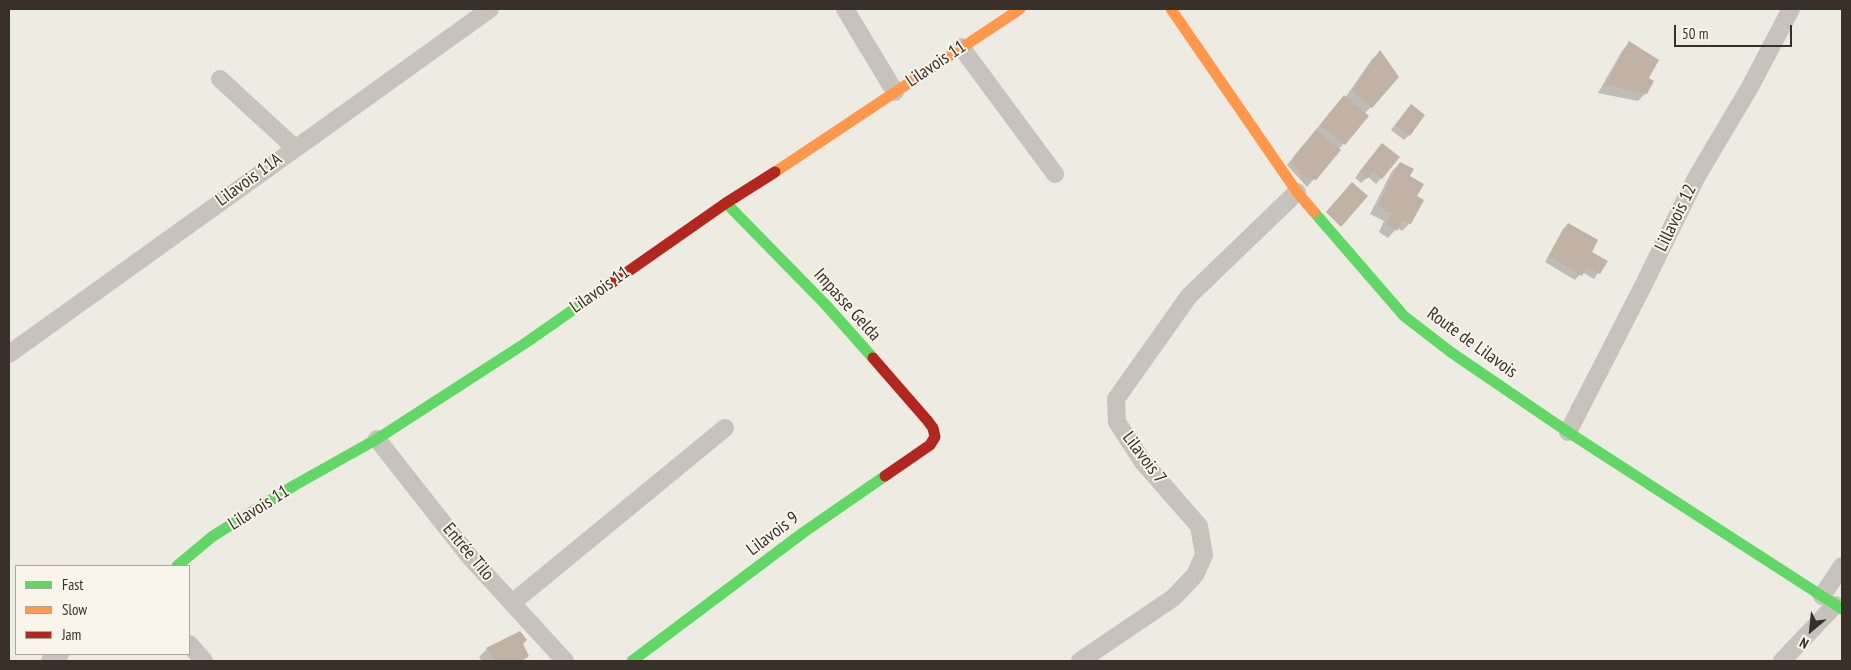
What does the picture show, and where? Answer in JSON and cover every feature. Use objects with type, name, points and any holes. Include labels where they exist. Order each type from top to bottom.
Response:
[{"type":"street","name":"Lilavois 11A","points":[[9,354],[490,9]]},
{"type":"street","points":[[845,9],[895,92]]},
{"type":"street","name":"Lilavois 11","points":[[178,565],[214,536],[296,485],[377,439],[524,344],[726,202],[832,135],[1020,9]]},
{"type":"street","name":"Route de Lilavois","points":[[1171,9],[1297,192],[1404,316],[1452,353],[1568,432],[1833,603]]},
{"type":"street","name":"Lillavois 12","points":[[1568,432],[1644,286],[1696,178],[1750,87],[1791,9]]},
{"type":"street","points":[[961,47],[1055,174]]},
{"type":"street","points":[[220,79],[294,148]]},
{"type":"street","name":"Lilavois 7","points":[[1080,661],[1173,598],[1195,575],[1204,555],[1199,526],[1143,462],[1117,422],[1116,399],[1189,296],[1297,192]]},
{"type":"street","name":"Impasse Gelda","points":[[726,202],[825,304],[927,420],[933,428],[934,437]]},
{"type":"street","points":[[512,603],[725,428]]},
{"type":"street","name":"Lilavois 9","points":[[632,661],[804,532],[930,445],[934,437]]},
{"type":"street","name":"Entrée Tilo","points":[[377,439],[470,556],[565,661]]},
{"type":"street","points":[[1782,661],[1833,603],[1842,566]]},
{"type":"street","points":[[190,645],[204,661]]},
{"type":"building","points":[[1629,41],[1659,60],[1649,78],[1654,81],[1647,94],[1605,85]]},
{"type":"building","points":[[1380,50],[1399,77],[1372,108],[1352,90]]},
{"type":"building","points":[[1344,95],[1369,116],[1345,145],[1320,125]]},
{"type":"building","points":[[1411,104],[1425,115],[1410,136],[1395,125]]},
{"type":"building","points":[[1316,130],[1341,150],[1316,180],[1303,177],[1293,164],[1294,156]]},
{"type":"building","points":[[1382,143],[1400,157],[1382,179],[1373,172],[1367,179],[1359,172]]},
{"type":"building","points":[[1400,162],[1414,169],[1410,176],[1424,184],[1417,196],[1424,200],[1411,224],[1403,220],[1397,231],[1386,224],[1391,213],[1377,206]]},
{"type":"building","points":[[1352,182],[1368,196],[1341,227],[1326,212]]},
{"type":"building","points":[[1568,223],[1598,240],[1592,252],[1608,261],[1600,274],[1587,267],[1582,276],[1549,256]]},
{"type":"building","points":[[520,631],[527,640],[523,644],[529,656],[522,661],[495,661],[486,648]]},
{"type":"traffic: fast","points":[[726,203],[825,304],[873,358]]},
{"type":"traffic: fast","points":[[1314,212],[1404,316],[1452,353],[1568,432],[1842,609]]},
{"type":"traffic: fast","points":[[178,565],[213,536],[295,485],[377,439],[524,344],[603,289]]},
{"type":"traffic: fast","points":[[632,661],[804,532],[885,476]]},
{"type":"traffic: slow","points":[[775,172],[1020,9]]},
{"type":"traffic: slow","points":[[1171,9],[1297,192],[1314,212]]},
{"type":"traffic: jam","points":[[603,289],[726,203],[775,172]]},
{"type":"traffic: jam","points":[[873,358],[927,420],[933,428],[935,437],[930,445],[885,476]]}]
